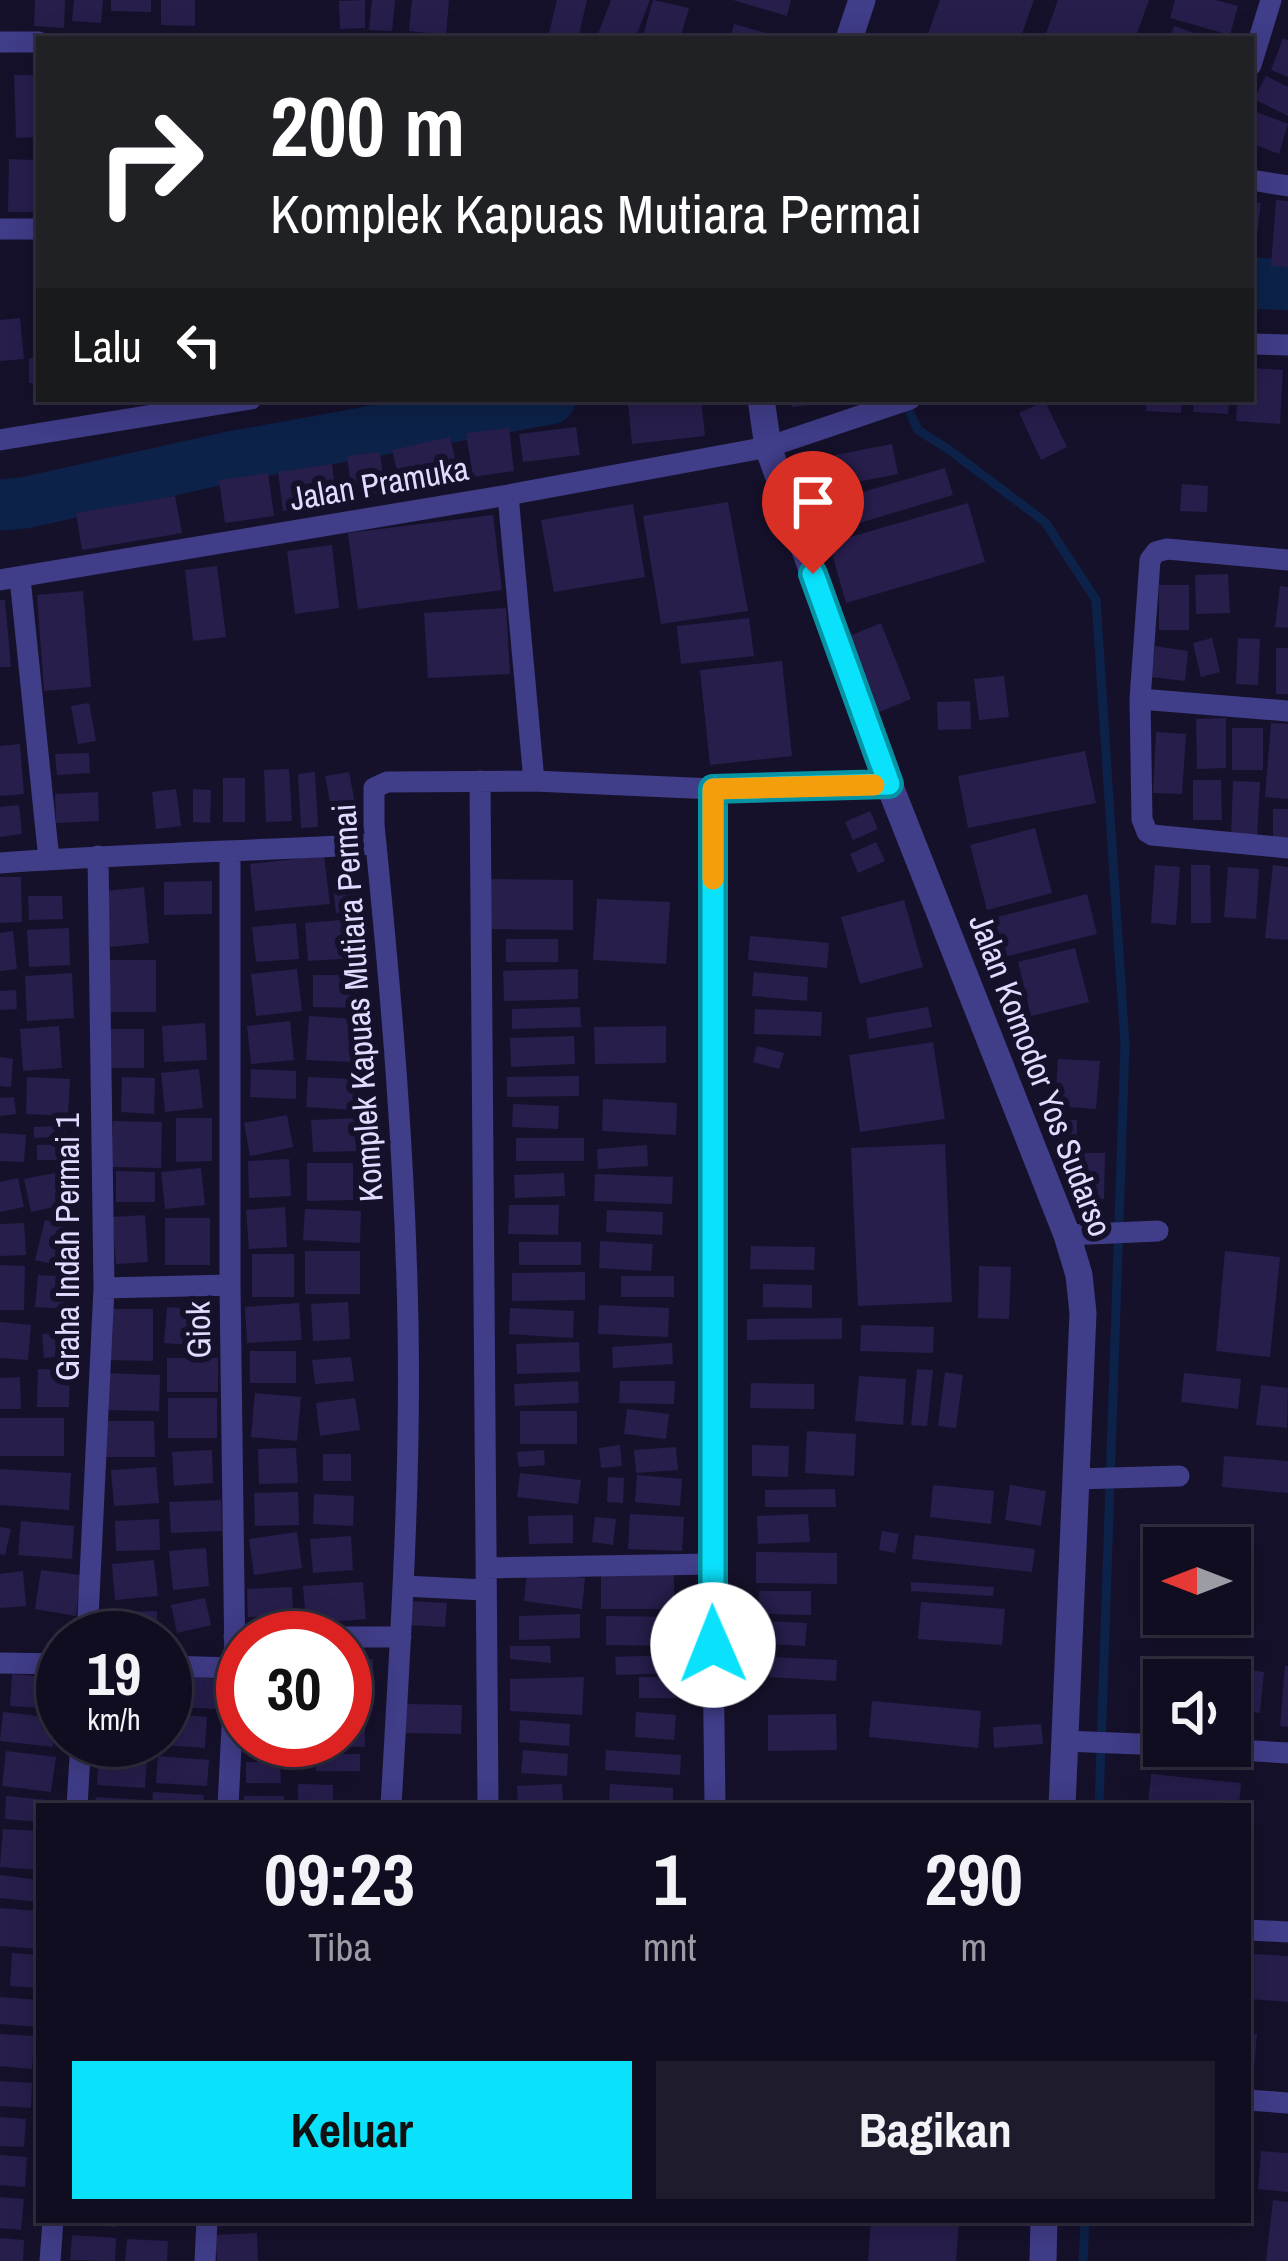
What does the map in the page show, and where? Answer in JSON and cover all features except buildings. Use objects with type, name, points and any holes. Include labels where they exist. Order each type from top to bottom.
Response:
[{"type":"street","points":[[850,36],[862,0]]},
{"type":"street","points":[[1254,55],[1271,0]]},
{"type":"street","points":[[0,42],[36,42]]},
{"type":"street","points":[[1254,180],[1288,186]]},
{"type":"street","points":[[0,229],[36,230]]},
{"type":"street","points":[[1254,344],[1288,345]]},
{"type":"street","points":[[0,440],[233,402]]},
{"type":"street","name":"Jalan Komodor Yos Sudarso","points":[[762,402],[768,447],[889,784],[1067,1234],[1079,1275],[1083,1479],[1077,1741],[1062,1803]]},
{"type":"street","name":"Jalan Pramuka","points":[[10,579],[768,447],[900,402]]},
{"type":"street","points":[[508,495],[534,781]]},
{"type":"street","points":[[1288,560],[1167,549],[1156,552],[1150,560],[1140,699],[1142,820],[1147,832],[1288,848]]},
{"type":"street","points":[[10,579],[49,860]]},
{"type":"street","points":[[1140,699],[1288,710]]},
{"type":"street","points":[[480,781],[488,1803]]},
{"type":"street","name":"Komplek Kapuas Mutiara Permai","points":[[391,1803],[404,1586],[408,1327],[400,1126],[374,788],[387,782],[480,781],[713,789],[889,784]]},
{"type":"street","points":[[713,789],[715,1803]]},
{"type":"street","points":[[0,863],[376,844]]},
{"type":"street","name":"Giok","points":[[230,853],[234,1611]]},
{"type":"street","name":"Graha Indah Permai 1","points":[[88,1611],[104,1288],[98,856]]},
{"type":"street","points":[[1067,1234],[1148,1232]]},
{"type":"street","points":[[104,1288],[230,1285]]},
{"type":"street","points":[[1083,1479],[1179,1476]]},
{"type":"street","points":[[404,1586],[712,1564]]},
{"type":"street","points":[[372,1637],[401,1637]]},
{"type":"street","points":[[0,1664],[36,1664]]},
{"type":"street","points":[[1077,1741],[1143,1744]]},
{"type":"street","points":[[1251,1751],[1288,1753]]},
{"type":"street","points":[[77,1803],[79,1767]]},
{"type":"street","name":"Giok","points":[[228,1803],[230,1767]]},
{"type":"street","points":[[1251,1930],[1288,1932]]},
{"type":"street","points":[[1251,2100],[1288,2103]]},
{"type":"street","points":[[50,2261],[52,2223]]},
{"type":"street","points":[[205,2261],[207,2223]]},
{"type":"street","points":[[1043,2261],[1044,2223]]},
{"type":"waterway","points":[[1254,283],[1288,285]]},
{"type":"waterway","points":[[0,505],[533,402]]},
{"type":"waterway","points":[[905,402],[918,430],[1045,522],[1096,600],[1125,1045],[1099,1803]]},
{"type":"waterway","points":[[1083,2261],[1085,2223]]},
{"type":"slow traffic","points":[[713,879],[713,789],[874,785]]},
{"type":"route","points":[[713,1645],[713,789],[889,784],[813,574]]}]
